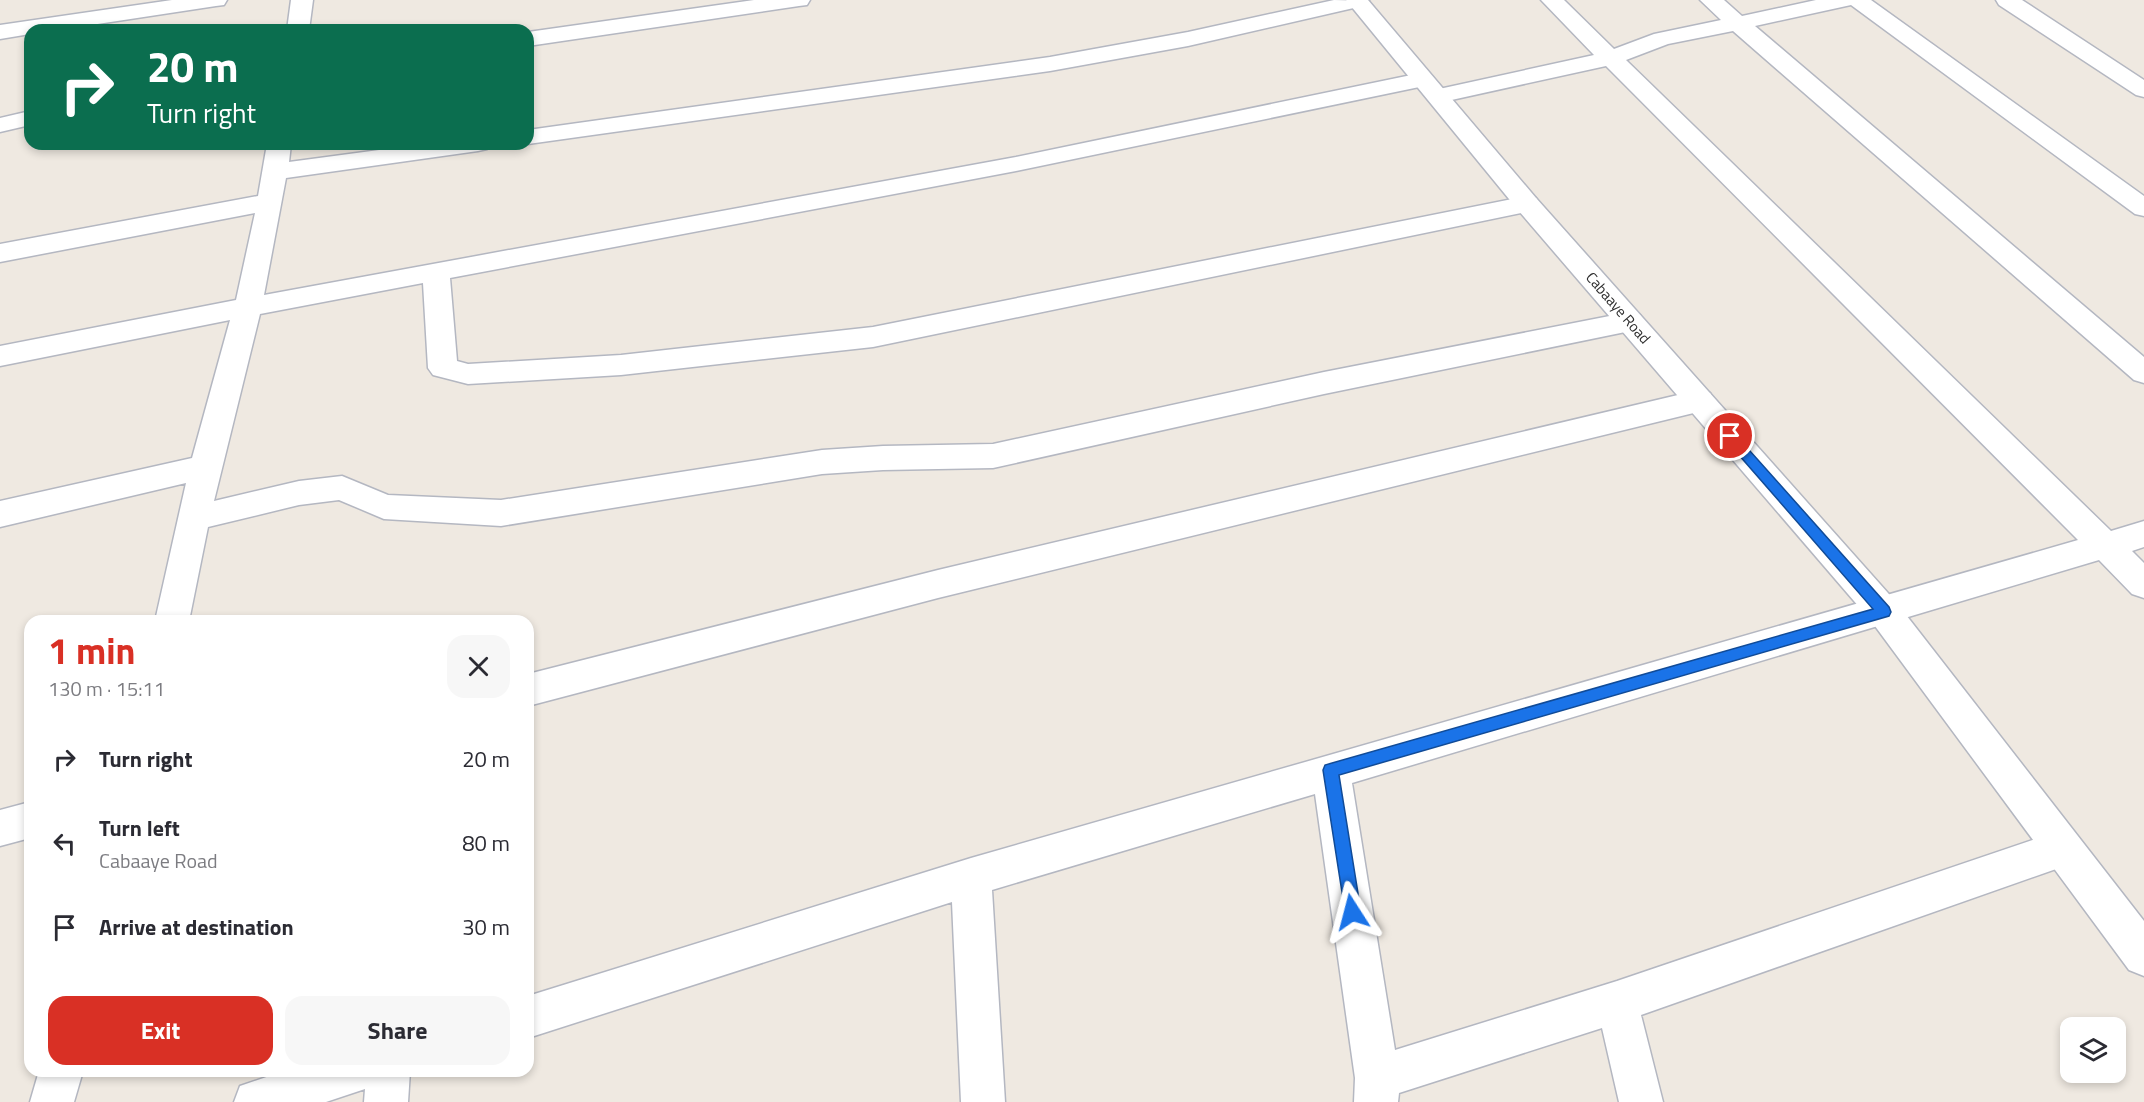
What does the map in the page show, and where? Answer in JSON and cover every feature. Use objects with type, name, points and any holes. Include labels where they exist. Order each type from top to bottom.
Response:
[{"type":"street","points":[[54,24],[216,0]]},
{"type":"street","points":[[299,24],[302,0]]},
{"type":"street","points":[[534,38],[799,0]]},
{"type":"street","points":[[1552,0],[2144,584]]},
{"type":"street","points":[[1711,0],[2144,373]]},
{"type":"street","points":[[0,356],[248,307],[1016,164],[1430,88],[1610,58],[1662,39],[1847,0]]},
{"type":"street","points":[[1857,0],[2144,208]]},
{"type":"street","points":[[2007,0],[2144,90]]},
{"type":"street","points":[[534,136],[1050,64],[1188,39],[1357,1]]},
{"type":"street","name":"Cabaaye Road","points":[[1357,1],[1527,204],[1884,612],[2144,955]]},
{"type":"street","points":[[0,32],[24,28]]},
{"type":"street","points":[[0,125],[24,119]]},
{"type":"street","points":[[173,615],[205,467],[248,307],[277,158],[392,150]]},
{"type":"street","points":[[0,253],[270,202]]},
{"type":"street","points":[[436,272],[443,368],[468,374],[598,366],[873,337],[1527,204]]},
{"type":"street","points":[[194,518],[299,493],[342,488],[384,507],[501,513],[822,462],[883,458],[993,456],[1324,382],[1630,322]]},
{"type":"street","points":[[534,688],[938,584],[1699,401]]},
{"type":"street","points":[[0,514],[205,467]]},
{"type":"street","points":[[534,1015],[970,877],[1331,770],[1884,612],[2144,534]]},
{"type":"street","points":[[1331,770],[1377,1090],[1617,1002],[2062,849]]},
{"type":"street","points":[[0,828],[24,822]]},
{"type":"street","points":[[970,877],[983,1102]]},
{"type":"street","points":[[1617,1002],[1641,1102]]},
{"type":"street","points":[[52,1102],[59,1077]]},
{"type":"street","points":[[256,1102],[336,1077]]},
{"type":"street","points":[[386,1102],[388,1077]]},
{"type":"route","points":[[1352,912],[1331,770],[1884,612],[1730,436]]}]
